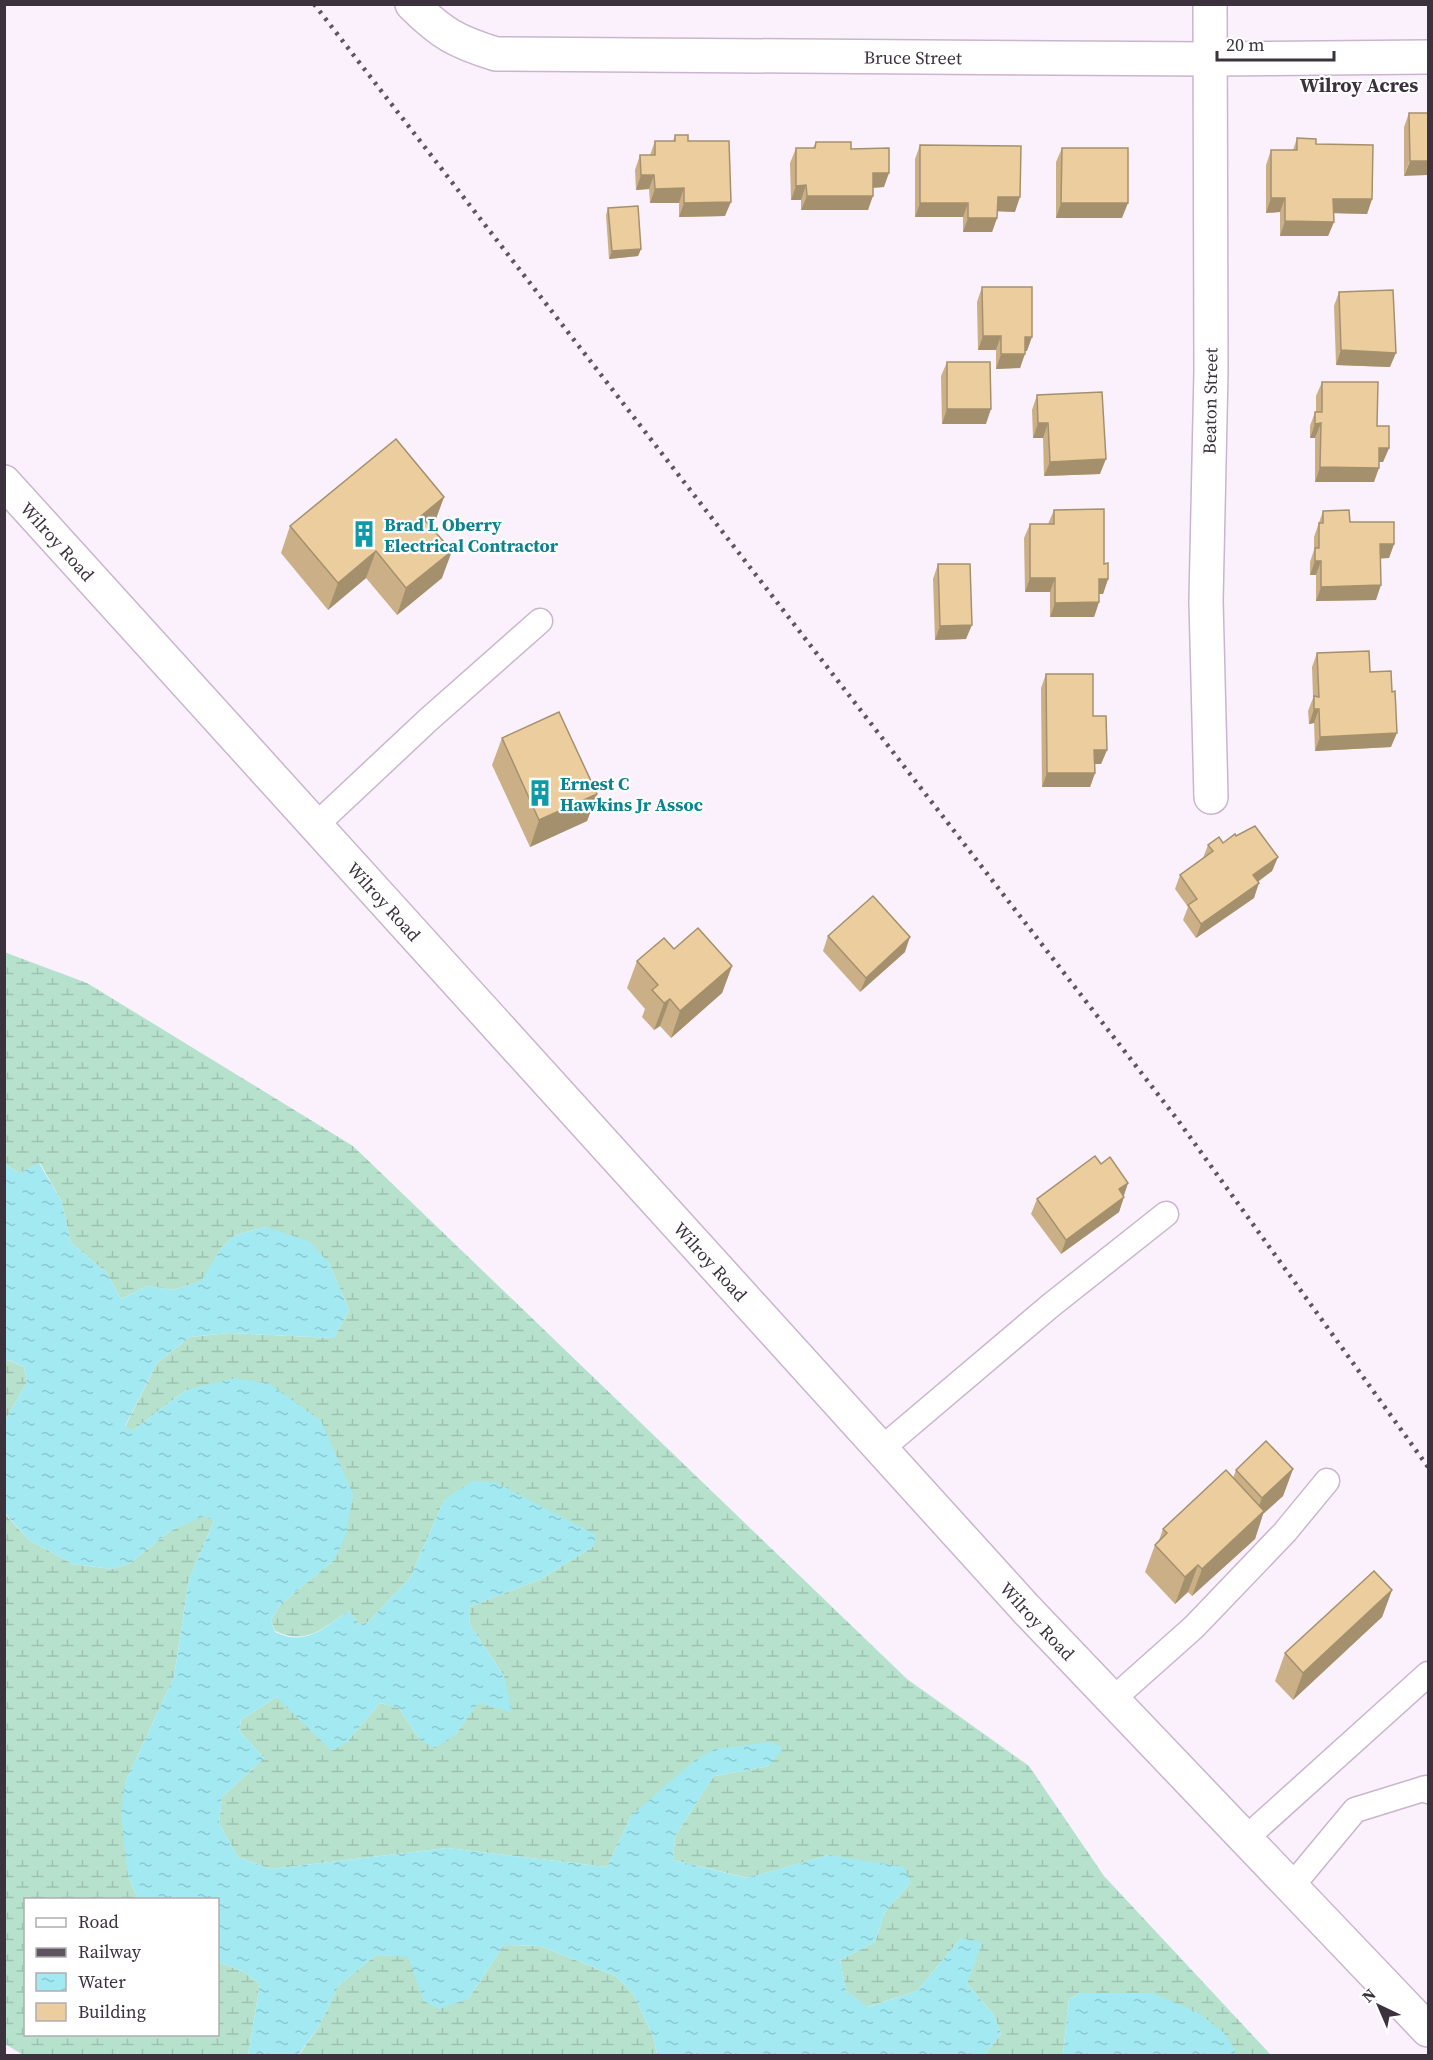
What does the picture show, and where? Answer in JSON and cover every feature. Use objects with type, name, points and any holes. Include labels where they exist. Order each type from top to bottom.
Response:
[{"type":"main road","name":"Bruce Street","points":[[412,4],[433,25],[462,44],[496,54],[1210,59],[1428,57]]},
{"type":"main road","name":"Beaton Street","points":[[1210,4],[1211,371],[1206,601],[1211,797]]},
{"type":"main road","name":"Wilroy Road","points":[[4,482],[1027,1610],[1428,2030]]},
{"type":"lane","points":[[315,826],[428,720],[540,621]]},
{"type":"lane","points":[[880,1450],[1050,1306],[1166,1214]]},
{"type":"lane","points":[[1112,1700],[1194,1628],[1285,1532],[1327,1481]]},
{"type":"lane","points":[[1245,1839],[1428,1674]]},
{"type":"lane","points":[[1291,1887],[1355,1810],[1426,1788],[1428,1791]]},
{"type":"green space","points":[[4,952],[87,983],[353,1146],[907,1679],[1029,1766],[1104,1876],[1271,2055],[1235,2055],[1235,2050],[1152,1993],[1081,1993],[1069,1999],[1063,2055],[984,2055],[1001,2034],[994,2015],[967,1984],[961,1938],[917,1991],[867,2007],[846,1991],[840,1960],[875,1942],[885,1912],[911,1882],[829,1855],[748,1878],[673,1860],[675,1836],[714,1776],[769,1766],[771,1742],[631,1816],[607,1867],[447,1848],[271,1869],[238,1857],[219,1824],[222,1797],[264,1758],[239,1731],[241,1720],[276,1697],[346,1743],[380,1703],[399,1708],[420,1740],[456,1734],[478,1702],[504,1676],[470,1625],[469,1607],[541,1579],[594,1546],[444,1500],[410,1578],[368,1622],[360,1625],[349,1611],[322,1629],[306,1636],[297,1637],[275,1631],[271,1620],[280,1605],[334,1560],[186,1390],[132,1431],[125,1427],[157,1363],[190,1337],[229,1333],[334,1338],[349,1310],[329,1263],[266,1227],[235,1235],[222,1247],[202,1281],[173,1290],[147,1286],[121,1299],[106,1272],[71,1243],[61,1200],[40,1163],[19,1173],[5,1164]]},
{"type":"green space","points":[[8,1360],[24,1367],[27,1382],[5,1421],[5,1362]]},
{"type":"green space","points":[[4,1513],[29,1540],[73,1564],[112,1569],[130,1563],[170,1531],[204,1515],[214,1521],[189,1579],[174,1677],[125,1783],[128,1876],[138,1898],[24,1898],[24,2036],[219,2036],[219,1962],[242,1971],[260,1984],[248,2055],[25,2056],[5,2044]]},
{"type":"green space","points":[[504,1945],[540,1946],[616,1976],[633,1994],[654,2038],[657,2055],[298,2056],[318,2028],[339,1985],[376,1955],[409,1956],[424,2000],[468,1999]]},
{"type":"water","points":[[39,1163],[61,1200],[71,1243],[106,1272],[121,1299],[147,1286],[173,1290],[201,1281],[222,1247],[235,1235],[266,1227],[309,1241],[329,1263],[349,1310],[334,1338],[229,1333],[190,1337],[157,1363],[125,1426],[132,1431],[186,1390],[235,1378],[270,1384],[321,1421],[353,1494],[346,1535],[334,1560],[280,1605],[271,1620],[275,1632],[297,1637],[314,1634],[349,1611],[360,1625],[368,1622],[410,1578],[444,1500],[472,1481],[495,1482],[596,1535],[594,1546],[541,1579],[469,1607],[470,1625],[504,1676],[512,1712],[478,1703],[456,1734],[435,1748],[420,1740],[399,1708],[380,1703],[346,1743],[332,1751],[276,1697],[241,1720],[239,1731],[264,1758],[222,1797],[219,1824],[238,1857],[271,1869],[447,1848],[607,1867],[631,1816],[695,1760],[715,1749],[771,1742],[783,1748],[769,1766],[714,1776],[675,1836],[673,1860],[747,1878],[829,1855],[904,1867],[911,1882],[885,1912],[875,1942],[840,1960],[846,1991],[868,2007],[917,1991],[961,1938],[982,1943],[967,1984],[994,2015],[1001,2034],[984,2055],[657,2055],[654,2038],[633,1994],[616,1976],[540,1946],[504,1945],[468,1999],[439,2009],[424,2001],[408,1957],[376,1955],[339,1985],[318,2028],[298,2055],[248,2055],[260,1984],[242,1971],[219,1962],[219,1898],[138,1898],[128,1876],[121,1813],[125,1783],[174,1677],[189,1579],[214,1521],[204,1516],[170,1531],[130,1563],[112,1569],[73,1564],[29,1540],[5,1513],[5,1421],[27,1382],[24,1367],[9,1360],[5,1362],[5,1164],[19,1173]]},
{"type":"water","points":[[1081,1993],[1152,1993],[1199,2013],[1224,2033],[1235,2050],[1235,2055],[1063,2055],[1069,1999]]},
{"type":"building","points":[[1409,113],[1428,113],[1428,161],[1410,161]]},
{"type":"building","points":[[675,135],[688,135],[688,141],[729,141],[731,202],[684,203],[684,188],[655,189],[654,175],[641,175],[640,155],[655,155],[655,141],[675,141]]},
{"type":"building","points":[[1297,138],[1316,139],[1316,144],[1373,145],[1372,199],[1333,199],[1334,222],[1285,221],[1285,198],[1271,198],[1271,150],[1297,150]]},
{"type":"building","points":[[816,142],[851,142],[851,149],[889,148],[889,173],[873,173],[873,196],[807,196],[806,185],[796,186],[796,148],[815,148]]},
{"type":"building","points":[[920,145],[1021,146],[1020,197],[998,197],[997,218],[968,218],[968,203],[920,203]]},
{"type":"building","points":[[1062,148],[1128,148],[1128,203],[1061,203]]},
{"type":"building","points":[[638,206],[641,249],[612,251],[608,208]]},
{"type":"building","points":[[982,287],[1032,287],[1032,337],[1025,337],[1025,354],[1001,354],[1001,336],[983,336]]},
{"type":"building","points":[[1393,290],[1396,353],[1341,350],[1339,292]]},
{"type":"building","points":[[947,362],[990,362],[991,409],[947,409]]},
{"type":"building","points":[[1322,382],[1378,382],[1377,426],[1389,426],[1389,448],[1379,448],[1379,468],[1320,467],[1321,423],[1315,424],[1315,412],[1322,412]]},
{"type":"building","points":[[1102,392],[1106,459],[1050,462],[1048,423],[1038,423],[1037,395]]},
{"type":"building","name":"Brad L Oberry Electrical Contractor","points":[[396,439],[444,497],[421,516],[452,551],[406,588],[376,551],[338,583],[290,526]]},
{"type":"building","points":[[1104,509],[1104,564],[1108,563],[1108,579],[1099,579],[1099,602],[1055,603],[1055,578],[1030,578],[1030,524],[1054,524],[1054,510]]},
{"type":"building","points":[[1349,510],[1350,522],[1394,522],[1394,544],[1380,544],[1381,585],[1321,587],[1321,561],[1315,561],[1315,548],[1319,548],[1319,523],[1323,523],[1323,511]]},
{"type":"building","points":[[938,564],[970,564],[972,625],[940,626]]},
{"type":"building","points":[[1369,651],[1370,672],[1391,671],[1392,692],[1395,691],[1397,733],[1320,737],[1319,709],[1314,709],[1314,696],[1319,697],[1317,653]]},
{"type":"building","points":[[1046,674],[1093,674],[1093,716],[1106,716],[1107,750],[1094,750],[1095,773],[1047,773]]},
{"type":"building","points":[[559,712],[597,794],[539,820],[502,738]]},
{"type":"building","points":[[1255,826],[1278,857],[1253,875],[1259,883],[1201,924],[1188,905],[1197,899],[1180,875],[1213,851],[1208,845],[1219,837],[1223,843],[1235,834],[1236,836]]},
{"type":"building","points":[[873,896],[910,937],[866,978],[828,936]]},
{"type":"building","points":[[698,928],[732,966],[680,1011],[670,999],[664,1003],[652,990],[658,985],[637,961],[664,938],[674,949]]},
{"type":"building","points":[[1095,1156],[1101,1164],[1110,1157],[1128,1183],[1119,1189],[1124,1197],[1066,1240],[1037,1199]]},
{"type":"building","points":[[1266,1441],[1293,1469],[1262,1498],[1236,1470]]},
{"type":"building","points":[[1226,1470],[1264,1511],[1202,1569],[1198,1565],[1185,1577],[1155,1545],[1167,1533],[1163,1529]]},
{"type":"building","points":[[1374,1571],[1392,1590],[1303,1673],[1285,1653]]},
{"type":"railway","points":[[314,4],[1177,1119],[1428,1467]]},
{"type":"place","name":"Brad L Oberry Electrical Contractor","points":[[364,534]]},
{"type":"place","name":"Ernest C Hawkins Jr Assoc","points":[[540,793]]},
{"type":"district","name":"Wilroy Acres","points":[[1359,85]]}]
